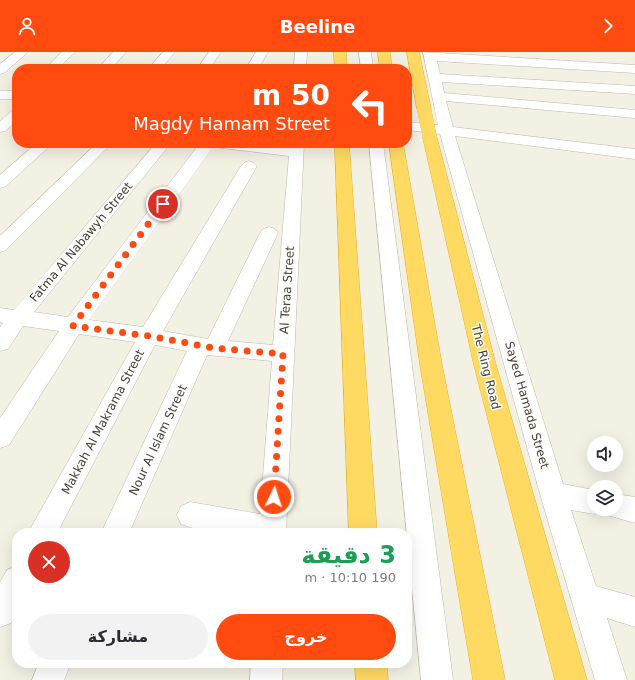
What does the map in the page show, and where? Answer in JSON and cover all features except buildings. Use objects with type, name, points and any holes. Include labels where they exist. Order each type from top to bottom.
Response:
[{"type":"highway","points":[[340,52],[341,64]]},
{"type":"highway","points":[[384,52],[385,64]]},
{"type":"highway","points":[[424,54],[433,94]]},
{"type":"highway","name":"The Ring Road","points":[[438,134],[485,365],[571,680]]},
{"type":"highway","points":[[342,148],[363,528]]},
{"type":"highway","points":[[397,148],[431,365],[488,680]]},
{"type":"highway","points":[[371,668],[372,680]]},
{"type":"street","points":[[0,70],[22,52]]},
{"type":"street","points":[[56,64],[69,52]]},
{"type":"street","points":[[109,64],[120,52]]},
{"type":"street","points":[[158,64],[169,52]]},
{"type":"street","points":[[207,64],[215,52]]},
{"type":"street","points":[[255,64],[262,52]]},
{"type":"street","points":[[300,52],[300,64]]},
{"type":"street","points":[[365,52],[366,64]]},
{"type":"street","points":[[424,54],[635,69]]},
{"type":"street","name":"Sayed Hamada Street","points":[[424,54],[433,94],[438,134],[611,680]]},
{"type":"street","points":[[433,94],[490,80],[635,90]]},
{"type":"street","points":[[0,95],[12,94]]},
{"type":"street","points":[[433,94],[635,114]]},
{"type":"street","points":[[0,128],[12,118]]},
{"type":"street","points":[[412,127],[438,134],[635,154]]},
{"type":"street","points":[[0,183],[40,148]]},
{"type":"street","points":[[0,246],[100,148]]},
{"type":"street","name":"Fatma Al Nabawyh Street","points":[[0,343],[9,316],[160,148]]},
{"type":"street","points":[[0,438],[73,326],[204,148]]},
{"type":"street","name":"Al Teraa Street","points":[[272,528],[296,148]]},
{"type":"street","points":[[377,148],[437,680]]},
{"type":"street","name":"Makkah Al Makrama Street","points":[[45,528],[149,336],[249,166]]},
{"type":"street","name":"Nour Al Islam Street","points":[[117,528],[207,347],[269,233]]},
{"type":"street","points":[[9,316],[149,336],[207,347],[283,354]]},
{"type":"street","points":[[553,494],[587,501]]},
{"type":"street","points":[[623,507],[635,510]]},
{"type":"street","points":[[190,515],[257,528]]},
{"type":"street","points":[[0,612],[12,589]]},
{"type":"street","points":[[585,597],[635,612]]},
{"type":"street","points":[[48,680],[54,668]]},
{"type":"street","points":[[266,680],[267,668]]},
{"type":"route","points":[[163,204],[73,326],[149,336],[214,348],[283,354],[274,497]]}]
